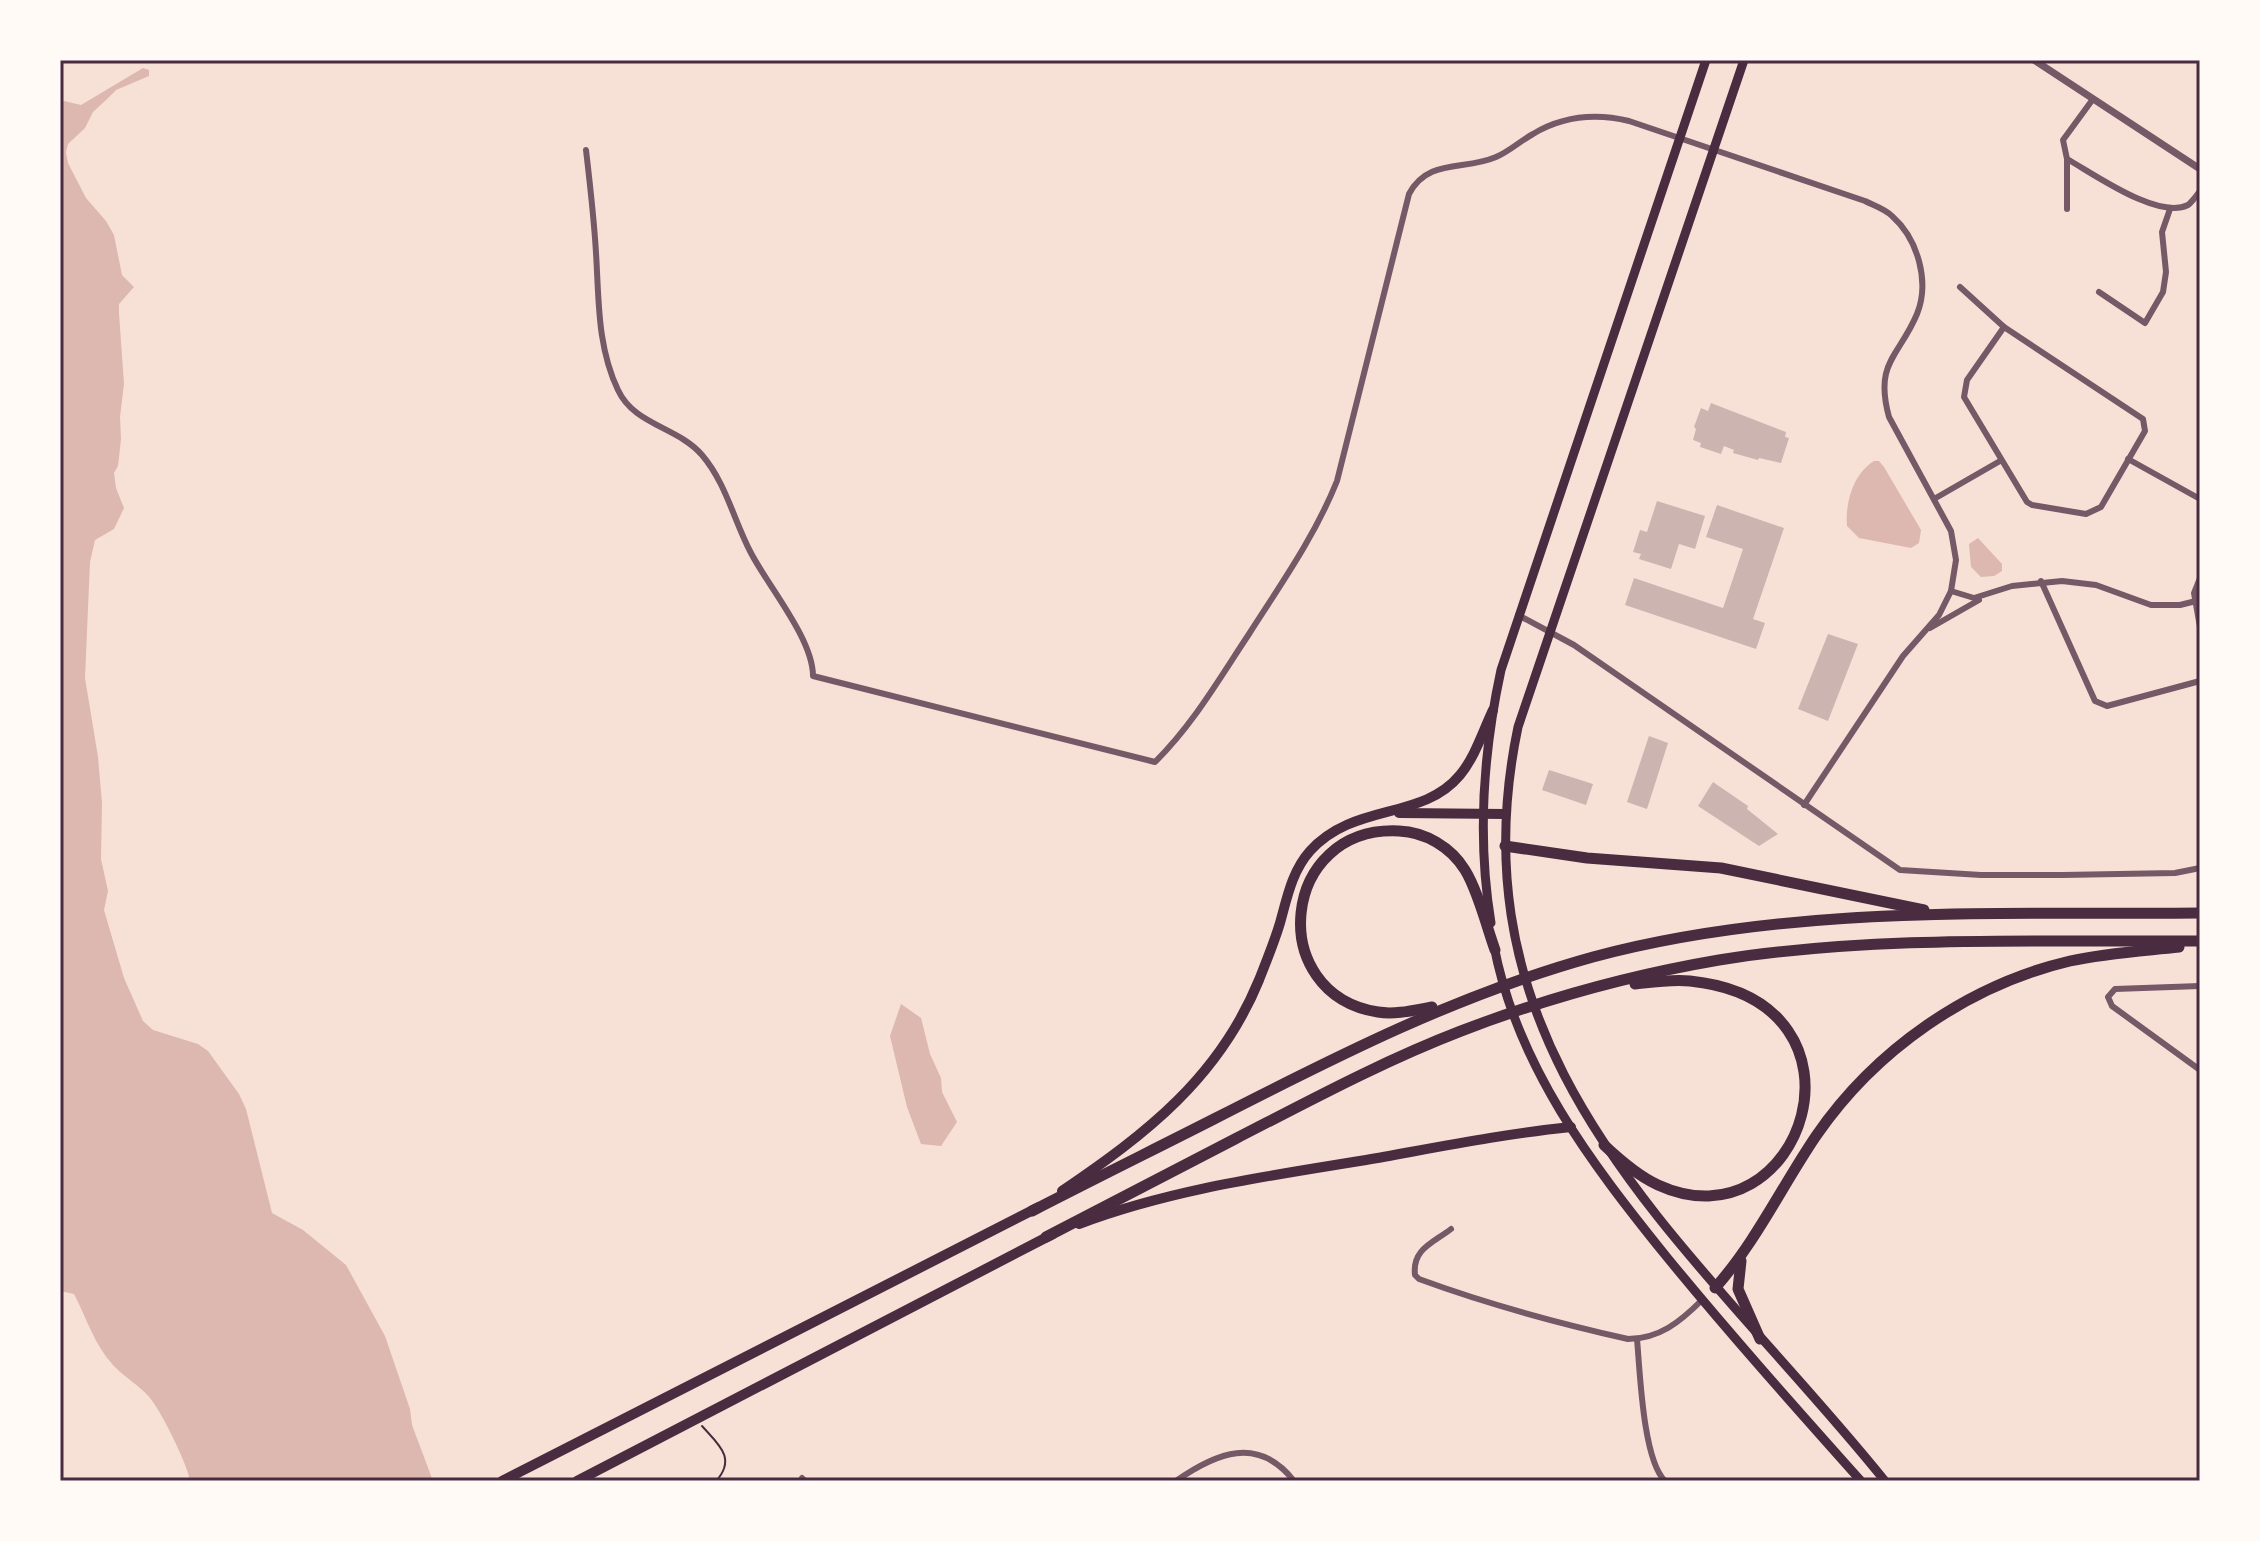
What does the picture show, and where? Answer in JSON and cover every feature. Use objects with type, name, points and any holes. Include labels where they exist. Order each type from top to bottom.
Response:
[{"type":"highway","points":[[1032,1211],[1122,1150],[1182,1098],[1223,1045],[1250,998],[1270,952],[1292,883],[1317,843],[1340,827],[1422,802],[1449,786],[1468,764],[1493,710]]},
{"type":"highway","points":[[1379,814],[1505,814]]},
{"type":"highway","points":[[1457,1003],[1378,1012],[1349,1001],[1325,983],[1309,962],[1300,938],[1305,890],[1315,870],[1339,846],[1368,832],[1410,831],[1423,835],[1448,850],[1466,872],[1495,950]]},
{"type":"highway","points":[[1505,846],[1587,858],[1721,868],[1901,907],[1964,915]]},
{"type":"highway","points":[[502,1481],[1380,1035],[1457,1003],[1593,957],[1674,939],[1829,919],[2200,913]]},
{"type":"highway","points":[[577,1481],[1373,1070],[1460,1032],[1575,993],[1721,960],[1833,947],[1887,944],[2200,943]]},
{"type":"highway","points":[[1715,1288],[1744,1253],[1818,1133],[1879,1064],[1928,1024],[1982,993],[2039,970],[2099,955],[2200,943]]},
{"type":"highway","points":[[1575,993],[1688,980],[1738,992],[1766,1008],[1785,1028],[1798,1050],[1805,1075],[1804,1111],[1791,1144],[1758,1178],[1735,1190],[1710,1195],[1673,1191],[1645,1178],[1604,1145]]},
{"type":"highway","points":[[1046,1237],[1122,1208],[1201,1188],[1506,1135],[1571,1127]]},
{"type":"highway","points":[[1744,1253],[1738,1271],[1738,1289],[1760,1339]]},
{"type":"main road","points":[[1706,60],[1505,657],[1493,710],[1485,769],[1486,897],[1503,981],[1527,1052],[1571,1127],[1608,1183],[1702,1300],[1861,1481]]},
{"type":"main road","points":[[1744,60],[1518,727],[1505,814],[1507,887],[1515,944],[1548,1043],[1582,1110],[1604,1145],[1715,1288],[1885,1481]]},
{"type":"main road","points":[[1702,1300],[1715,1288]]},
{"type":"street","points":[[2034,60],[2200,169]]},
{"type":"street","points":[[2067,209],[2067,159],[2063,140],[2093,99]]},
{"type":"street","points":[[586,150],[593,205],[600,331],[618,391],[639,415],[686,441],[713,469],[752,556],[807,649],[813,676],[1155,762],[1203,707],[1307,546],[1328,503],[1337,481],[1409,194],[1420,178],[1439,168],[1494,158],[1549,125],[1582,117],[1620,119],[1865,201],[1892,216],[1909,238],[1919,261],[1919,305],[1888,364],[1884,391],[1889,417],[1946,519],[1956,560],[1951,591],[1939,615],[1903,656],[1804,805]]},
{"type":"street","points":[[2067,159],[2151,205],[2170,209],[2189,204],[2200,191]]},
{"type":"street","points":[[2099,292],[2145,323],[2163,292],[2166,272],[2162,232],[2170,209]]},
{"type":"street","points":[[1960,287],[2004,327],[2143,419],[2145,431],[2101,507],[2086,514],[2027,502],[1964,397],[1967,380],[2004,327]]},
{"type":"street","points":[[2128,459],[2200,499]]},
{"type":"street","points":[[1934,499],[2000,461]]},
{"type":"street","points":[[2200,578],[2194,593],[2200,627]]},
{"type":"street","points":[[1951,591],[1974,598],[2041,581],[2096,585],[2151,605],[2197,601]]},
{"type":"street","points":[[2041,581],[2099,705],[2107,706],[2200,681]]},
{"type":"street","points":[[1923,632],[1994,591]]},
{"type":"street","points":[[1518,615],[1574,645],[1891,866],[1910,872],[1981,875],[2175,873],[2200,868]]},
{"type":"street","points":[[2200,986],[2115,989],[2108,997],[2112,1006],[2200,1070]]},
{"type":"street","points":[[1451,1229],[1420,1252],[1414,1270],[1419,1279],[1574,1327],[1637,1339],[1653,1336],[1669,1328],[1702,1300]]},
{"type":"street","points":[[1637,1339],[1642,1400],[1653,1462],[1665,1481]]},
{"type":"street","points":[[1176,1481],[1203,1462],[1235,1453],[1269,1459],[1283,1467],[1294,1481]]},
{"type":"path","points":[[695,1419],[725,1455],[726,1466],[716,1481]]},
{"type":"shaded area","points":[[143,68],[149,70],[149,76],[116,90],[93,112],[85,128],[68,144],[66,152],[68,163],[86,198],[114,235],[122,275],[134,287],[119,304],[124,384],[118,466],[114,473],[124,508],[114,529],[95,540],[90,562],[85,678],[102,803],[101,859],[108,891],[104,910],[124,978],[143,1021],[153,1030],[198,1044],[208,1051],[239,1094],[246,1109],[272,1213],[303,1230],[346,1265],[385,1336],[433,1481],[190,1481],[179,1451],[155,1405],[106,1357],[74,1294],[60,1291],[60,100],[81,105]]},
{"type":"shaded area","points":[[1874,461],[1879,461],[1884,467],[1921,530],[1919,543],[1911,548],[1859,538],[1847,526],[1847,508],[1852,490],[1861,473]]},
{"type":"shaded area","points":[[1978,538],[2002,564],[2002,571],[1994,576],[1981,577],[1971,567],[1969,544]]},
{"type":"shaded area","points":[[901,1004],[921,1018],[930,1054],[941,1078],[942,1092],[957,1122],[941,1146],[921,1144],[907,1107],[890,1036]]},
{"type":"building","points":[[1711,403],[1786,432],[1785,437],[1789,438],[1781,463],[1733,453],[1734,450],[1724,446],[1721,454],[1700,447],[1701,443],[1693,440],[1694,427],[1701,408],[1708,411]]},
{"type":"building","points":[[1657,501],[1705,516],[1695,549],[1679,544],[1671,569],[1639,559],[1641,554],[1633,552],[1640,530],[1647,532]]},
{"type":"building","points":[[1717,505],[1784,528],[1753,619],[1765,623],[1756,649],[1625,605],[1634,578],[1723,608],[1743,549],[1706,537]]},
{"type":"building","points":[[1828,634],[1858,644],[1828,721],[1798,709]]},
{"type":"building","points":[[1649,736],[1668,743],[1647,809],[1627,802]]},
{"type":"building","points":[[1549,770],[1593,784],[1586,805],[1542,790]]},
{"type":"building","points":[[1713,782],[1748,806],[1747,809],[1778,834],[1759,846],[1698,806]]}]
